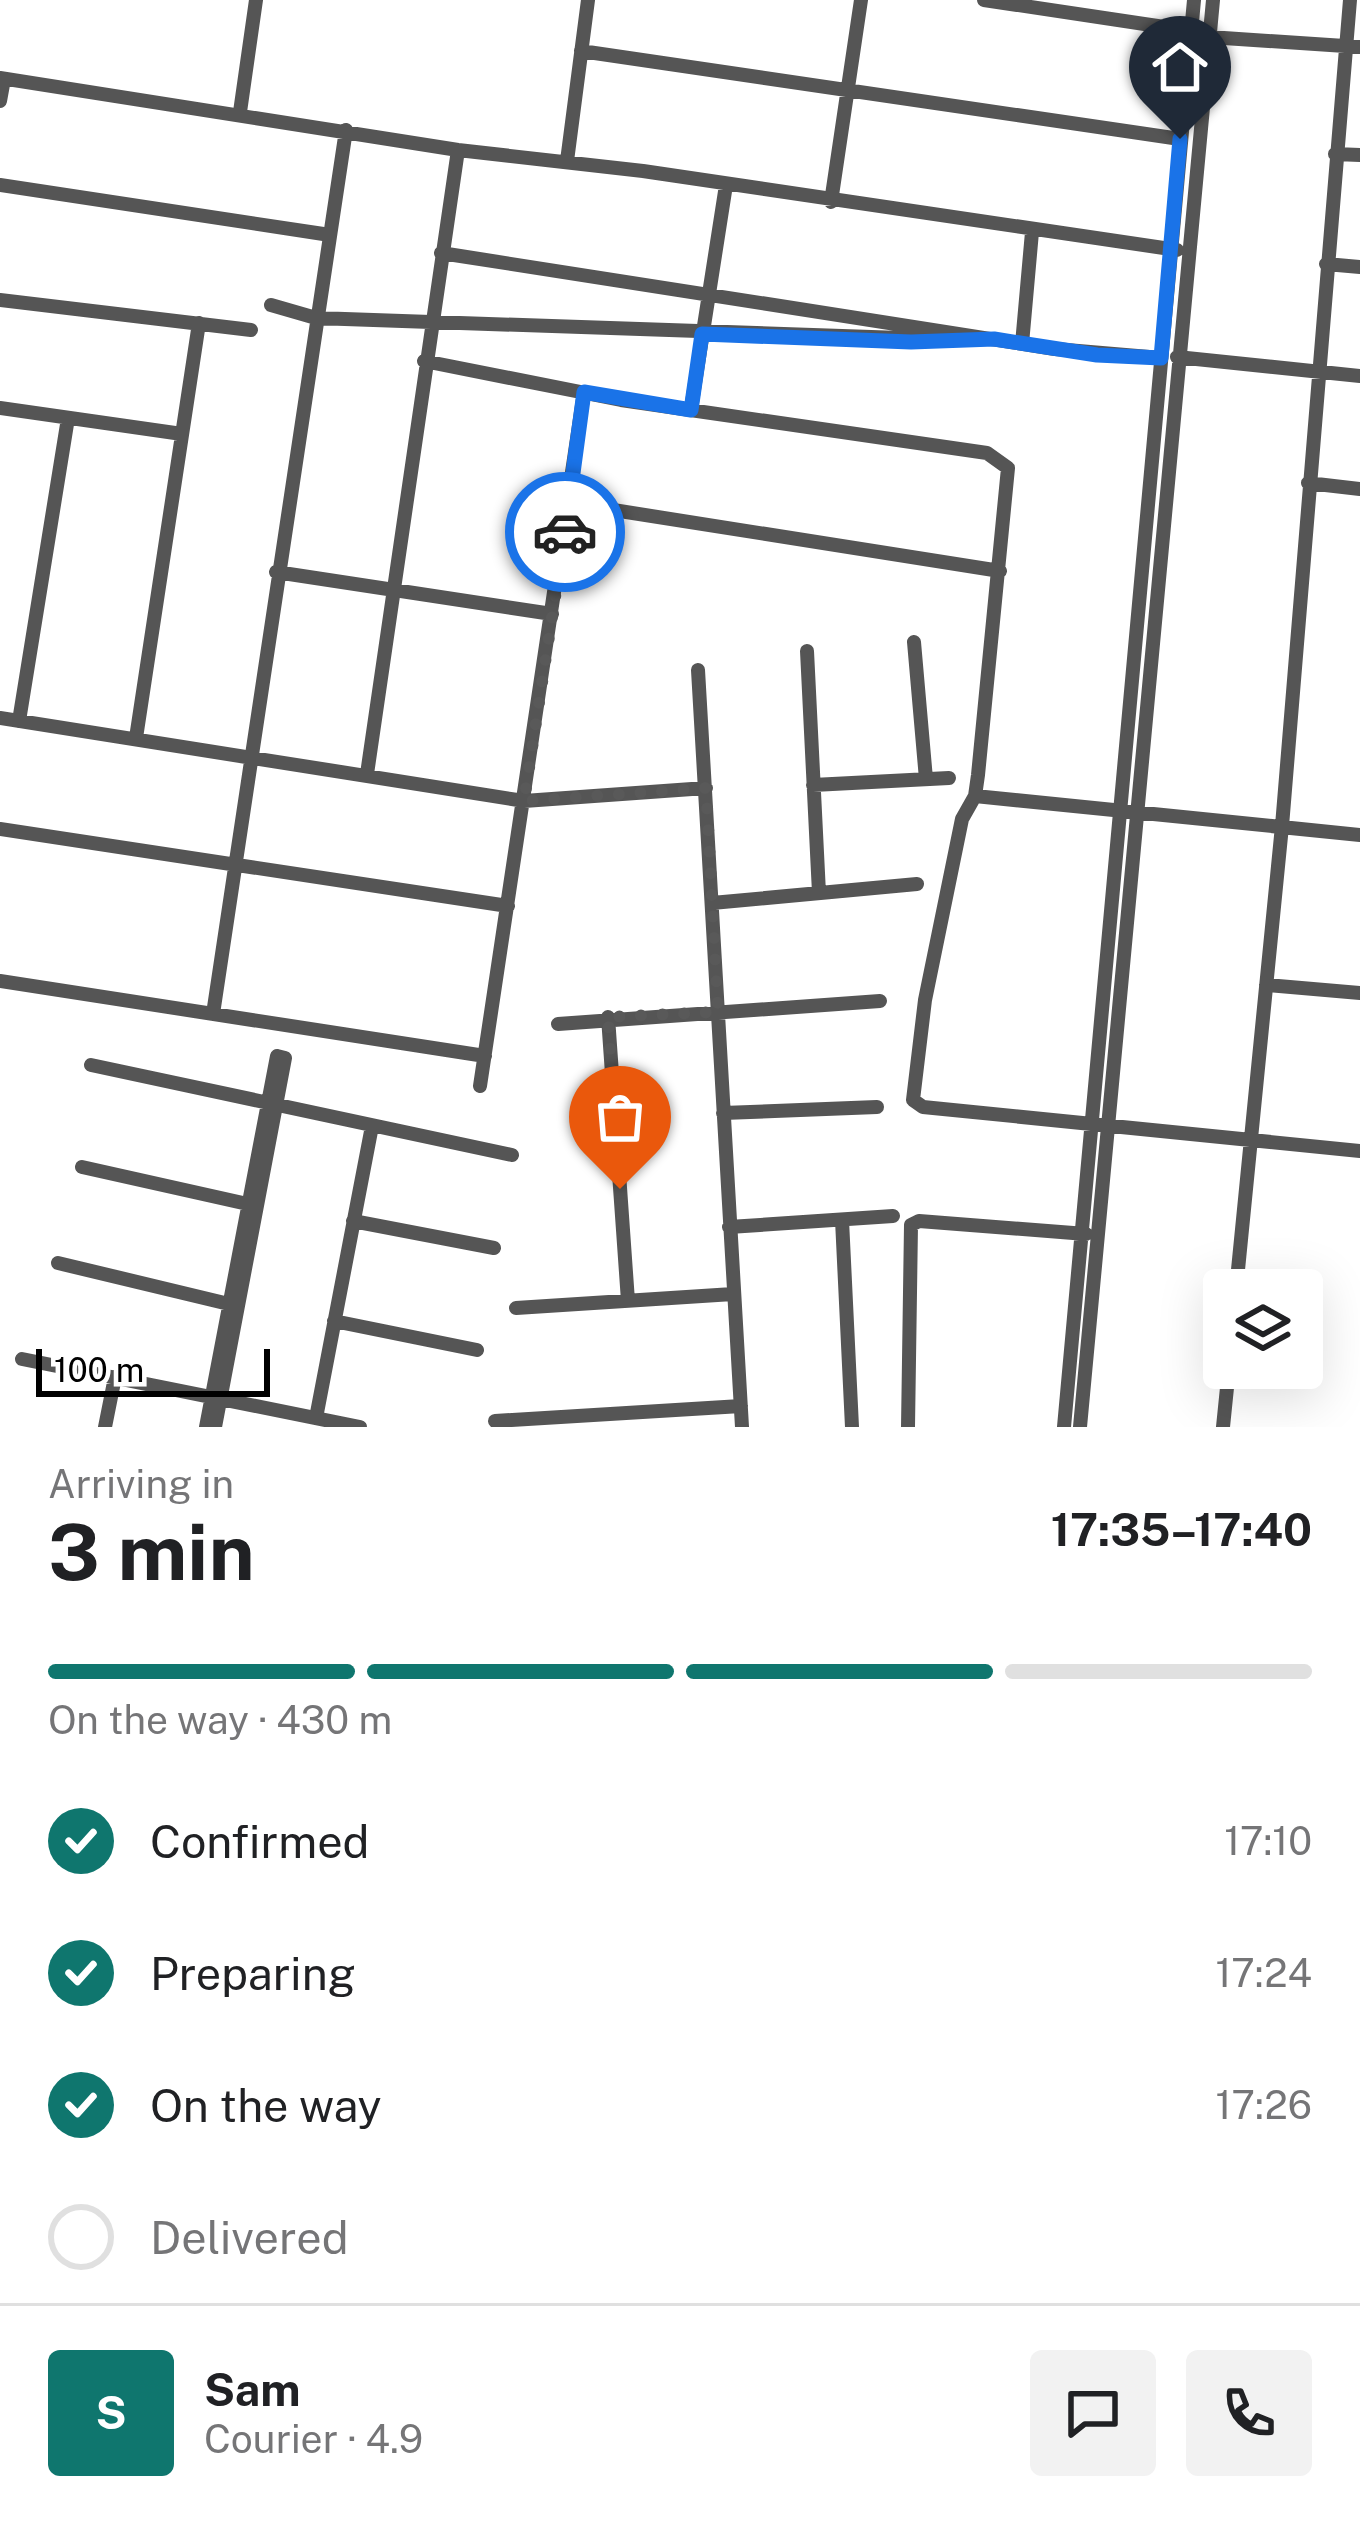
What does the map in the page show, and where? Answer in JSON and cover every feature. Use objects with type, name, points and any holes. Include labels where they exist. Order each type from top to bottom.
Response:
[{"type":"street","points":[[240,112],[256,0]]},
{"type":"street","points":[[567,160],[588,0]]},
{"type":"street","points":[[831,202],[861,0]]},
{"type":"street","points":[[984,0],[1191,31]]},
{"type":"street","points":[[1098,1124],[1137,809],[1169,357],[1170,249],[1193,0]]},
{"type":"street","points":[[1080,1427],[1119,807],[1169,357],[1188,252],[1213,0]]},
{"type":"street","points":[[1238,1269],[1282,826],[1335,154],[1353,46],[1350,0]]},
{"type":"street","points":[[1209,37],[1353,46]]},
{"type":"street","points":[[581,51],[1180,139]]},
{"type":"street","points":[[0,101],[2,78],[458,150],[567,160],[1188,252]]},
{"type":"street","points":[[213,1014],[346,130]]},
{"type":"street","points":[[367,774],[458,150]]},
{"type":"street","points":[[1335,154],[1360,155]]},
{"type":"street","points":[[0,184],[330,235]]},
{"type":"street","points":[[691,410],[726,185]]},
{"type":"street","points":[[1022,344],[1032,232]]},
{"type":"street","points":[[441,253],[1022,344],[1360,376]]},
{"type":"street","points":[[1326,264],[1360,267]]},
{"type":"street","points":[[0,300],[251,330]]},
{"type":"street","points":[[272,305],[316,318],[911,342],[994,339]]},
{"type":"street","points":[[136,738],[199,323]]},
{"type":"street","points":[[424,361],[691,410],[987,453],[1003,460],[1008,467],[1000,572],[975,796],[962,819],[910,1092],[923,1107],[1360,1151]]},
{"type":"street","points":[[480,1086],[584,392]]},
{"type":"street","points":[[0,408],[182,434]]},
{"type":"street","points":[[19,721],[68,418]]},
{"type":"street","points":[[1308,482],[1360,489]]},
{"type":"street","points":[[569,503],[1000,572]]},
{"type":"street","points":[[276,572],[552,614]]},
{"type":"street","points":[[914,642],[926,779]]},
{"type":"street","points":[[807,651],[819,893]]},
{"type":"street","points":[[698,670],[742,1427]]},
{"type":"street","points":[[0,718],[524,801],[706,788]]},
{"type":"street","points":[[814,785],[949,778]]},
{"type":"street","points":[[975,796],[1360,835]]},
{"type":"street","points":[[0,829],[508,907]]},
{"type":"street","points":[[712,903],[917,884]]},
{"type":"street","points":[[0,981],[484,1056]]},
{"type":"street","points":[[1266,985],[1360,993]]},
{"type":"street","points":[[558,1024],[880,1001]]},
{"type":"street","points":[[608,1017],[628,1301]]},
{"type":"street","points":[[91,1065],[512,1155]]},
{"type":"street","points":[[211,1427],[272,1105]]},
{"type":"street","points":[[723,1113],[877,1107]]},
{"type":"street","points":[[316,1418],[371,1126]]},
{"type":"street","points":[[82,1167],[253,1205]]},
{"type":"street","points":[[729,1227],[893,1216]]},
{"type":"street","points":[[842,1220],[852,1427]]},
{"type":"street","points":[[908,1427],[906,1290],[911,1226],[919,1220],[1089,1235]]},
{"type":"street","points":[[353,1221],[494,1248]]},
{"type":"street","points":[[1064,1427],[1089,1235]]},
{"type":"street","points":[[58,1263],[234,1305]]},
{"type":"street","points":[[516,1308],[733,1294]]},
{"type":"street","points":[[334,1321],[477,1350]]},
{"type":"street","points":[[22,1359],[359,1427]]},
{"type":"street","points":[[106,1427],[115,1377]]},
{"type":"street","points":[[1223,1427],[1227,1389]]},
{"type":"street","points":[[495,1421],[741,1406]]},
{"type":"way so far","points":[[565,532],[524,801],[706,788],[718,1012],[608,1017],[620,1189]]},
{"type":"route","points":[[565,532],[584,392],[691,410],[702,334],[911,342],[994,339],[1097,355],[1161,358],[1180,139]]}]
